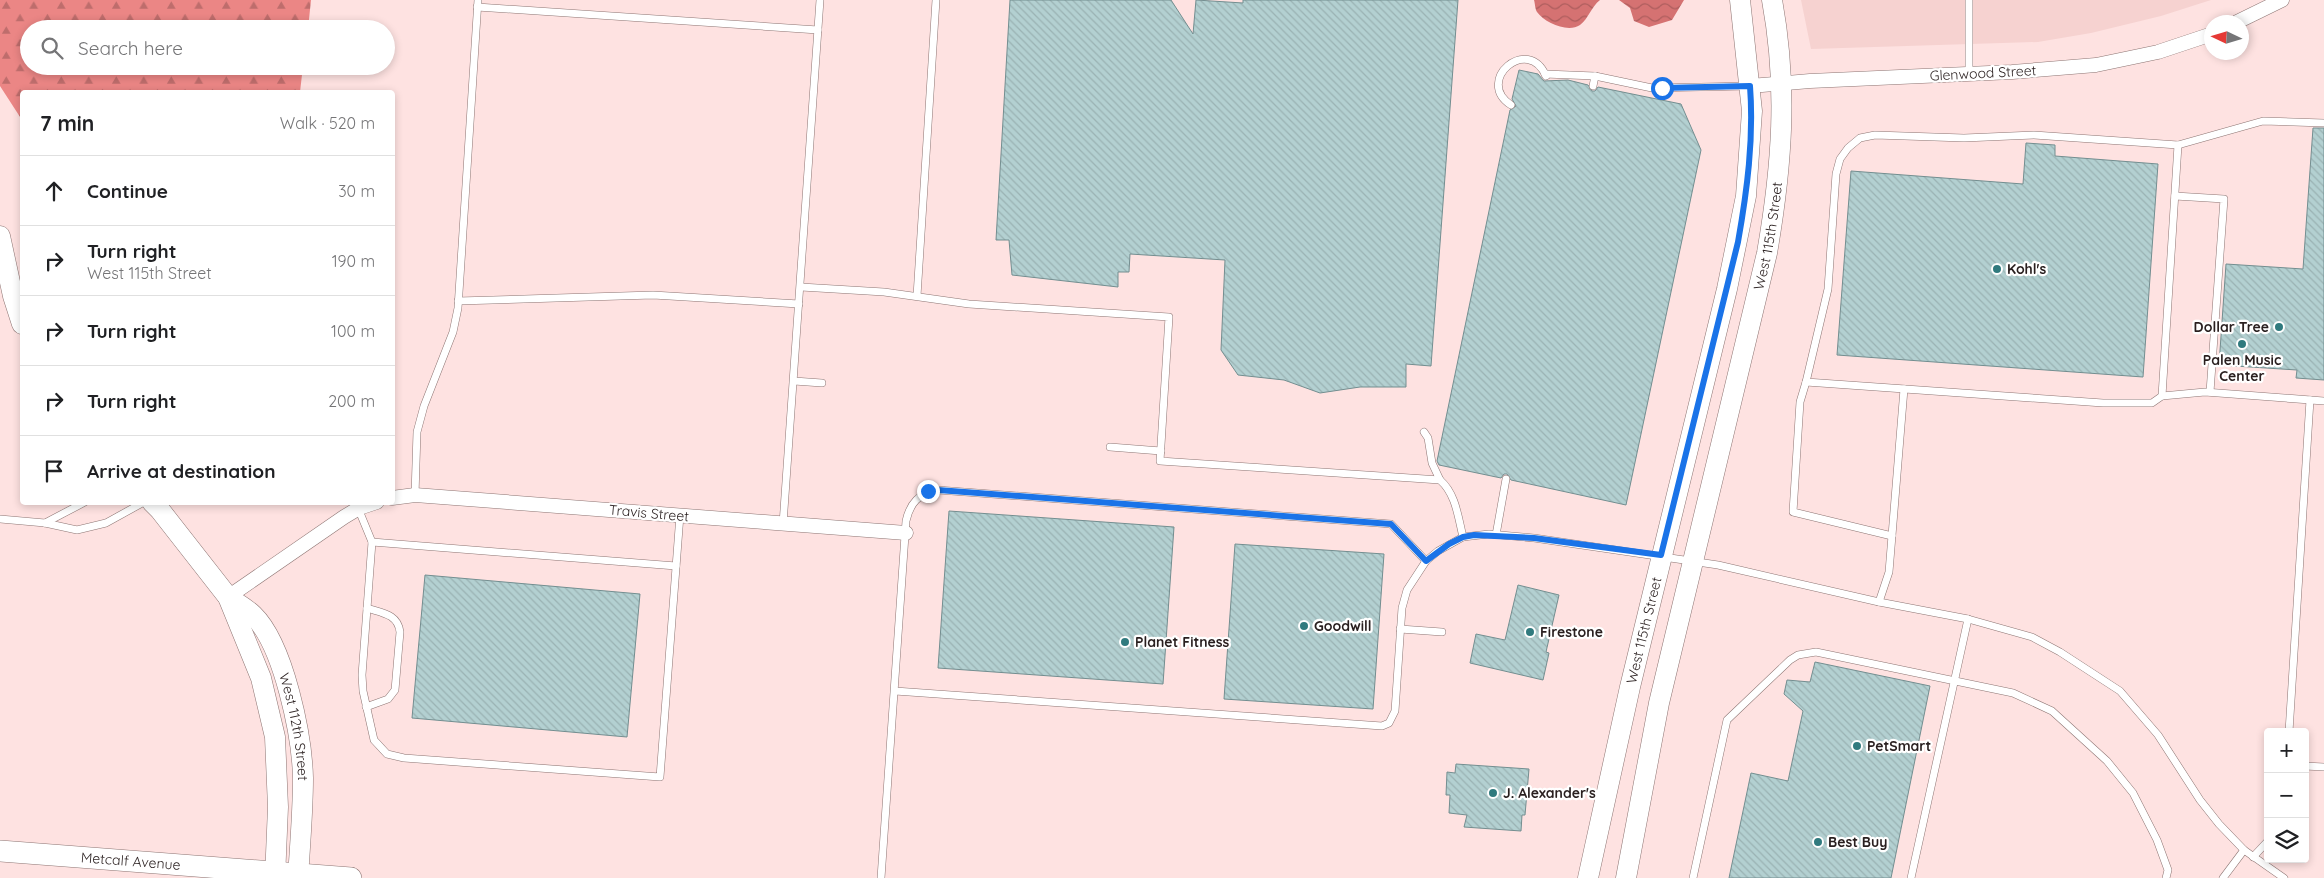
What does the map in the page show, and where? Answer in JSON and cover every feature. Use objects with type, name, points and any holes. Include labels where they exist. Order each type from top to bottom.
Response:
[{"type":"main road","name":"Metcalf Avenue","points":[[0,851],[276,875],[351,878]]},
{"type":"street","name":"West 115th Street","points":[[1588,878],[1630,686],[1738,242],[1746,196],[1752,112],[1740,0]]},
{"type":"street","name":"West 115th Street","points":[[1626,878],[1659,703],[1767,253],[1776,202],[1781,152],[1782,84],[1772,0]]},
{"type":"street","points":[[2249,16],[2282,0]]},
{"type":"street","name":"Glenwood Street","points":[[1750,86],[2096,65],[2158,52],[2204,37]]},
{"type":"street","points":[[0,236],[13,296],[20,318]]},
{"type":"street","name":"Travis Street","points":[[395,498],[415,495],[906,534]]},
{"type":"street","name":"West 112th Street","points":[[155,505],[228,597],[254,616],[268,636],[281,663],[300,742],[303,778],[298,876]]},
{"type":"street","points":[[228,597],[357,505]]},
{"type":"street","name":"West 112th Street","points":[[228,597],[261,678],[275,737],[278,807],[276,875]]},
{"type":"lane","points":[[783,524],[820,0]]},
{"type":"lane","points":[[917,296],[936,0]]},
{"type":"lane","points":[[1969,0],[1969,74]]},
{"type":"lane","points":[[415,495],[417,432],[424,406],[453,332],[458,301],[478,3],[818,30]]},
{"type":"lane","points":[[1511,105],[1503,98],[1499,90],[1501,74],[1507,65],[1516,60],[1526,59],[1540,66],[1546,75],[1595,76],[1645,87],[1750,86]]},
{"type":"lane","points":[[1593,86],[1595,76]]},
{"type":"lane","points":[[1644,96],[1645,87]]},
{"type":"lane","points":[[1892,536],[1793,512],[1800,402],[1828,289],[1836,174],[1840,159],[1848,148],[1860,138],[1876,135],[1964,138],[2034,135],[2178,145],[2263,121],[2324,123]]},
{"type":"lane","points":[[2162,396],[2178,145]]},
{"type":"lane","points":[[2175,196],[2224,199],[2210,392]]},
{"type":"lane","points":[[801,287],[917,296],[969,304],[1169,317],[1160,461],[1440,480]]},
{"type":"lane","points":[[458,301],[653,295],[799,304]]},
{"type":"lane","points":[[794,381],[822,383]]},
{"type":"lane","points":[[1806,382],[2103,403],[2152,403],[2162,396],[2210,392],[2324,401]]},
{"type":"lane","points":[[1879,602],[1889,572],[1904,389]]},
{"type":"lane","points":[[2289,728],[2310,400]]},
{"type":"lane","points":[[1424,432],[1428,438],[1432,463],[1440,480],[1448,486],[1452,496],[1463,537]]},
{"type":"lane","points":[[1110,447],[1160,450]]},
{"type":"lane","points":[[1496,535],[1506,479]]},
{"type":"lane","points":[[882,878],[908,512],[913,503],[928,491],[938,490],[1391,524],[1426,561]]},
{"type":"lane","points":[[45,523],[79,505]]},
{"type":"lane","points":[[0,519],[45,523],[77,530],[106,523],[139,505]]},
{"type":"lane","points":[[357,505],[372,542],[362,684],[374,740],[380,748],[396,756],[660,777],[680,516]]},
{"type":"lane","points":[[896,691],[1382,726],[1389,723],[1395,711],[1402,608],[1407,590],[1426,561],[1438,551],[1463,537],[1496,535],[1534,538],[1661,555],[1693,560],[1879,602],[1968,619],[2032,637],[2060,652],[2120,691],[2158,735],[2200,800],[2219,824],[2244,850],[2284,878]]},
{"type":"lane","points":[[372,542],[676,566]]},
{"type":"lane","points":[[366,707],[388,699],[395,690],[400,632],[399,625],[391,616],[368,608]]},
{"type":"lane","points":[[1911,878],[1968,619]]},
{"type":"lane","points":[[1400,629],[1442,632]]},
{"type":"lane","points":[[1693,878],[1727,720],[1790,660],[1806,652],[1816,652],[2013,693],[2052,711],[2096,751],[2133,793],[2157,840],[2168,870],[2166,878]]},
{"type":"lane","points":[[2309,766],[2324,767]]},
{"type":"lane","points":[[2253,857],[2264,845]]},
{"type":"lane","points":[[2223,878],[2244,850]]},
{"type":"shaded area","points":[[1801,0],[2211,0],[2161,16],[2091,33],[2038,42],[1811,49]]},
{"type":"green space","points":[[0,0],[311,0],[309,20],[20,20],[20,75],[302,75],[300,90],[20,90],[20,117],[0,86]]},
{"type":"water","points":[[1534,0],[1600,0],[1580,25],[1569,28],[1557,26],[1545,20],[1537,12]]},
{"type":"water","points":[[1619,0],[1684,0],[1672,20],[1649,27],[1634,21],[1630,8]]},
{"type":"building","points":[[1010,0],[1171,0],[1193,34],[1196,0],[1243,3],[1243,0],[1458,0],[1431,366],[1406,364],[1406,387],[1360,387],[1320,393],[1284,380],[1238,375],[1221,350],[1225,260],[1130,254],[1129,272],[1118,272],[1118,287],[1012,275],[1009,240],[996,240]]},
{"type":"building","points":[[1519,70],[1538,74],[1544,81],[1568,80],[1588,85],[1592,91],[1595,91],[1598,87],[1681,104],[1701,150],[1626,505],[1511,480],[1507,474],[1504,474],[1501,478],[1439,465],[1437,461],[1510,110],[1516,106],[1512,99]]},
{"type":"building","points":[[2313,128],[2324,128],[2324,380],[2296,378],[2297,370],[2219,365],[2226,264],[2303,269]]},
{"type":"building","name":"Kohl's","points":[[2026,143],[2055,145],[2055,156],[2158,164],[2143,377],[1837,355],[1851,171],[2023,184]]},
{"type":"building","points":[[949,511],[1174,527],[1163,684],[938,668]]},
{"type":"building","name":"Goodwill","points":[[1235,544],[1384,554],[1373,709],[1224,699]]},
{"type":"building","points":[[425,575],[640,594],[627,737],[412,718]]},
{"type":"building","points":[[1518,585],[1559,595],[1546,652],[1549,653],[1543,680],[1470,663],[1476,634],[1505,640]]},
{"type":"building","points":[[1815,662],[1930,686],[1891,878],[1729,878],[1751,773],[1788,781],[1803,711],[1784,694],[1787,680],[1810,682]]},
{"type":"building","points":[[1456,764],[1529,769],[1525,815],[1522,815],[1521,831],[1464,827],[1467,815],[1449,813],[1450,795],[1446,795],[1447,772],[1455,773]]},
{"type":"place","name":"Kohl's","points":[[1997,269]]},
{"type":"place","name":"Dollar Tree","points":[[2279,327]]},
{"type":"place","name":"Palen Music Center","points":[[2242,344]]},
{"type":"place","name":"Goodwill","points":[[1304,626]]},
{"type":"place","name":"Firestone","points":[[1530,632]]},
{"type":"place","name":"Planet Fitness","points":[[1125,642]]},
{"type":"place","name":"PetSmart","points":[[1857,746]]},
{"type":"place","name":"J. Alexander's","points":[[1493,793]]},
{"type":"place","name":"Best Buy","points":[[1818,842]]},
{"type":"route","points":[[928,491],[938,490],[1391,524],[1426,561],[1438,551],[1463,537],[1489,534],[1661,555],[1738,242],[1746,196],[1752,112],[1750,86],[1662,88]]}]
